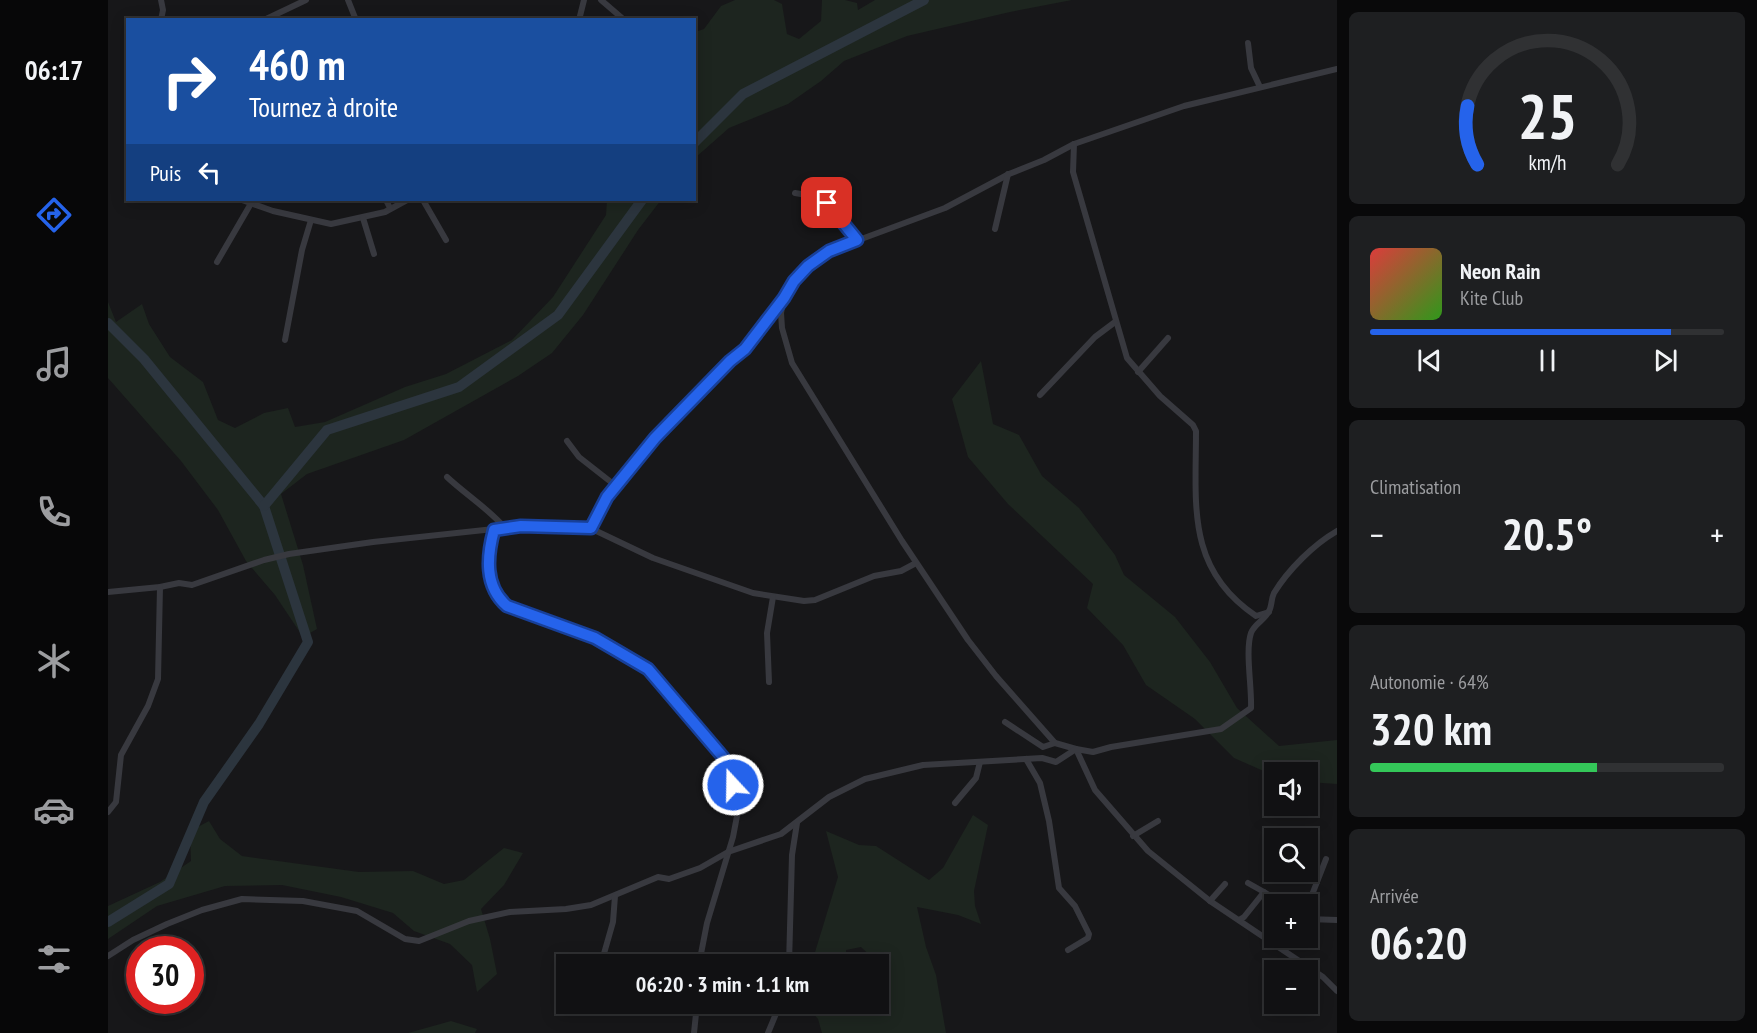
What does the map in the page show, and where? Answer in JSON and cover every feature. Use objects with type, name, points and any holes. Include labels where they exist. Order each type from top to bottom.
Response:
[{"type":"street","points":[[161,0],[161,18]]},
{"type":"street","points":[[268,18],[306,0]]},
{"type":"street","points":[[348,0],[355,18]]},
{"type":"street","points":[[580,18],[584,0]]},
{"type":"street","points":[[601,0],[622,18]]},
{"type":"street","points":[[1248,43],[1251,68],[1260,87]]},
{"type":"street","points":[[591,528],[607,497],[655,438],[730,361],[745,349],[784,298],[794,281],[813,262],[829,251],[945,208],[1009,174],[1044,160],[1074,144],[1151,116],[1337,69]]},
{"type":"street","points":[[1074,144],[1073,172],[1127,358],[1160,396],[1195,428],[1196,500],[1202,548],[1212,571],[1244,608],[1256,616],[1269,612]]},
{"type":"street","points":[[995,229],[1009,174]]},
{"type":"street","points":[[795,193],[812,196],[827,203],[857,240]]},
{"type":"street","points":[[386,201],[390,208]]},
{"type":"street","points":[[217,262],[253,202],[273,211],[332,224],[385,212],[405,201]]},
{"type":"street","points":[[424,201],[446,240]]},
{"type":"street","points":[[363,218],[375,254]]},
{"type":"street","points":[[285,340],[311,220]]},
{"type":"street","points":[[784,298],[781,313],[782,328],[792,363],[916,563],[975,650],[1055,743],[1093,752],[1221,729],[1251,708],[1249,661],[1251,632],[1269,612],[1273,595],[1309,551],[1324,538],[1337,531]]},
{"type":"street","points":[[1040,395],[1095,337],[1115,322]]},
{"type":"street","points":[[1138,372],[1168,339]]},
{"type":"street","points":[[567,441],[579,457],[616,486]]},
{"type":"street","points":[[447,477],[505,528]]},
{"type":"street","points":[[108,592],[179,583],[192,585],[264,560],[289,554],[373,542],[521,526],[591,528],[653,558],[753,593],[809,602],[874,576],[901,571],[916,563]]},
{"type":"street","points":[[494,530],[488,556],[489,569],[494,589],[500,600],[518,611],[565,625],[595,638],[648,669],[723,757],[731,777],[738,809],[733,837],[707,923],[701,954]]},
{"type":"street","points":[[108,813],[116,802],[119,762],[123,749],[148,706],[158,679],[160,587]]},
{"type":"street","points":[[769,681],[767,633],[773,597]]},
{"type":"street","points":[[1005,722],[1043,747],[1055,743]]},
{"type":"street","points":[[108,956],[133,940],[167,924],[211,907],[242,899],[303,901],[357,911],[405,939],[419,941],[469,921],[510,912],[571,909],[596,904],[636,885],[658,877],[669,879],[700,868],[728,852],[769,839],[797,823],[829,797],[865,779],[923,765],[1042,758],[1056,762],[1076,749]]},
{"type":"street","points":[[1076,749],[1095,790],[1133,836],[1173,873],[1210,901],[1323,977],[1337,991]]},
{"type":"street","points":[[1026,759],[1040,783],[1049,821],[1059,888],[1075,906],[1089,934],[1088,938],[1068,950]]},
{"type":"street","points":[[955,803],[976,778],[980,762]]},
{"type":"street","points":[[1133,836],[1158,821]]},
{"type":"street","points":[[789,954],[792,855],[797,823]]},
{"type":"street","points":[[1312,894],[1326,859]]},
{"type":"street","points":[[1248,883],[1267,894]]},
{"type":"street","points":[[1210,901],[1224,884]]},
{"type":"street","points":[[1239,920],[1244,918],[1264,892]]},
{"type":"street","points":[[604,954],[613,922],[615,896]]},
{"type":"street","points":[[1318,919],[1337,920]]},
{"type":"street","points":[[694,1033],[696,1014]]},
{"type":"street","points":[[768,1033],[776,1014]]},
{"type":"shaded area","points":[[735,0],[774,0],[782,4],[787,34],[799,39],[821,21],[822,0],[845,0],[857,3],[858,10],[875,0],[1072,0],[907,36],[844,61],[821,81],[788,104],[729,128],[696,157],[696,32],[704,29],[721,6]]},
{"type":"shaded area","points":[[607,201],[660,201],[638,230],[583,315],[552,353],[518,376],[404,440],[307,474],[281,494],[303,565],[317,629],[303,637],[275,595],[246,561],[218,510],[181,461],[108,378],[108,302],[116,322],[142,304],[149,324],[170,357],[203,382],[218,420],[235,428],[264,413],[288,408],[295,427],[325,422],[405,387],[446,374],[512,340],[553,297],[606,215]]},
{"type":"shaded area","points":[[981,361],[993,424],[1019,435],[1042,476],[1079,508],[1115,555],[1124,575],[1175,617],[1210,662],[1237,708],[1279,746],[1337,740],[1337,784],[1318,783],[1318,762],[1264,762],[1264,771],[1234,758],[1195,719],[1146,685],[1123,645],[1087,608],[1093,584],[1008,504],[968,457],[952,399]]},
{"type":"shaded area","points":[[973,815],[988,825],[974,891],[975,906],[981,924],[958,915],[917,907],[926,947],[936,975],[946,1033],[822,1033],[818,1019],[814,1014],[889,1014],[889,954],[868,954],[861,947],[846,950],[846,954],[814,954],[838,877],[826,831],[859,845],[876,846],[929,880],[943,868]]},
{"type":"shaded area","points":[[209,821],[220,839],[242,856],[359,872],[413,871],[444,884],[464,880],[504,848],[523,853],[504,885],[481,909],[497,974],[477,992],[472,965],[450,944],[414,931],[393,913],[341,897],[282,885],[225,886],[157,906],[108,939],[108,906],[160,882],[191,861],[190,831]]},
{"type":"shaded area","points":[[451,1021],[477,1029],[475,1033],[408,1033]]},
{"type":"waterway","points":[[696,141],[743,94],[924,0]]},
{"type":"waterway","points":[[264,506],[327,430],[459,387],[558,315],[641,201]]},
{"type":"waterway","points":[[108,323],[144,359],[264,506],[308,642],[259,724],[204,802],[169,884],[108,922]]},
{"type":"route","points":[[733,785],[723,757],[652,672],[595,638],[507,606],[500,600],[494,589],[488,556],[494,530],[521,526],[591,528],[607,497],[655,438],[730,361],[745,349],[784,298],[794,281],[808,266],[829,251],[857,240],[827,203]]}]
